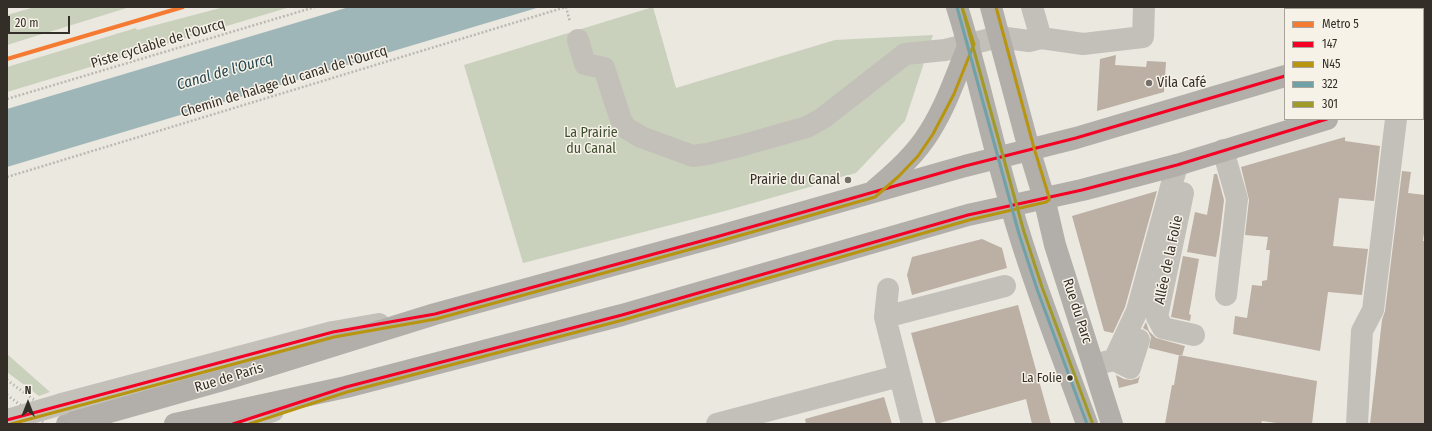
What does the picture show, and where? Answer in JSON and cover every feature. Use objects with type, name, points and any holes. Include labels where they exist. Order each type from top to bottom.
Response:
[{"type":"main road","name":"Rue du Parc","points":[[957,7],[969,44],[1011,206],[1087,424]]},
{"type":"main road","name":"Rue du Parc","points":[[991,7],[1056,245],[1104,362],[1112,424]]},
{"type":"main road","points":[[872,192],[906,162],[929,132],[950,92],[969,44]]},
{"type":"main road","name":"Rue de Paris","points":[[435,314],[716,237],[872,192],[1029,149],[1076,138],[1284,76]]},
{"type":"main road","points":[[175,424],[346,387],[614,317],[968,215],[1082,190],[1183,163],[1324,120]]},
{"type":"lane","points":[[1032,7],[1041,38]]},
{"type":"lane","points":[[578,40],[585,64],[604,68],[621,120],[626,128],[641,137],[693,156],[740,146],[807,126],[823,118],[904,54],[945,50],[999,38],[1029,41],[1041,38],[1083,44],[1143,37],[1144,7]]},
{"type":"lane","points":[[1356,424],[1362,331],[1374,310],[1396,120]]},
{"type":"lane","points":[[1223,150],[1237,199],[1226,295]]},
{"type":"lane","points":[[1139,340],[1130,368],[1104,362],[1138,311],[1183,163]]},
{"type":"lane","name":"Allée de la Folie","points":[[1183,163],[1157,317],[1163,328],[1194,335]]},
{"type":"lane","points":[[885,317],[1005,286]]},
{"type":"lane","points":[[888,289],[885,317],[912,424]]},
{"type":"lane","name":"Rue de Paris","points":[[7,420],[71,416],[334,332],[435,314]]},
{"type":"lane","points":[[717,424],[743,421],[899,376]]},
{"type":"lane","points":[[232,424],[346,387]]},
{"type":"path","name":"Piste cyclable de l'Ourcq","points":[[7,99],[315,7]]},
{"type":"path","name":"Chemin de halage du canal de l'Ourcq","points":[[7,177],[566,7]]},
{"type":"green space","points":[[35,7],[130,7],[7,45],[7,15]]},
{"type":"green space","points":[[224,7],[290,7],[7,92],[7,67],[136,28],[137,30]]},
{"type":"green space","name":"La Prairie du Canal","points":[[653,7],[676,88],[835,40],[933,35],[905,121],[856,173],[725,211],[523,263],[464,65]]},
{"type":"green space","points":[[7,354],[50,392],[39,396],[7,372]]},
{"type":"water","name":"Canal de l'Ourcq","points":[[349,7],[540,7],[7,167],[7,109]]},
{"type":"building","points":[[1116,55],[1115,65],[1146,67],[1147,61],[1166,62],[1164,92],[1097,111],[1100,59]]},
{"type":"building","points":[[1345,137],[1345,141],[1380,146],[1374,201],[1339,198],[1333,246],[1368,249],[1362,295],[1328,292],[1320,351],[1233,334],[1235,316],[1247,318],[1252,285],[1262,286],[1262,281],[1267,280],[1270,250],[1266,250],[1268,237],[1245,235],[1249,200],[1241,167]]},
{"type":"building","points":[[1402,171],[1411,172],[1408,193],[1425,195],[1425,226],[1423,241],[1425,241],[1425,424],[1370,424],[1382,320],[1385,311]]},
{"type":"building","points":[[1214,174],[1217,174],[1224,200],[1216,257],[1187,252],[1195,212],[1207,215]]},
{"type":"building","points":[[1157,191],[1125,307],[1113,333],[1104,331],[1072,216]]},
{"type":"building","points":[[982,239],[1002,248],[1007,268],[912,295],[907,275],[912,257]]},
{"type":"building","points":[[1183,256],[1199,259],[1189,314],[1191,315],[1190,321],[1171,317]]},
{"type":"building","points":[[1018,305],[1051,424],[1032,424],[1026,399],[936,424],[911,333]]},
{"type":"building","points":[[1146,322],[1149,331],[1156,338],[1185,346],[1182,356],[1149,348],[1151,337],[1148,331],[1143,328]]},
{"type":"building","points":[[1179,355],[1317,381],[1312,424],[1284,424],[1262,421],[1261,424],[1165,424]]},
{"type":"building","points":[[1116,375],[1124,379],[1131,380],[1138,378],[1140,375],[1138,383],[1119,388]]},
{"type":"building","points":[[884,397],[892,424],[806,424],[805,419]]},
{"type":"railway","points":[[7,380],[67,424]]},
{"type":"railway","points":[[7,395],[46,424]]},
{"type":"metro line","name":"5","points":[[7,59],[183,7]]},
{"type":"transit line","name":"322","points":[[957,7],[1019,234],[1037,289],[1087,424]]},
{"type":"transit line","name":"N45","points":[[11,424],[334,337],[436,319],[875,197],[899,176],[918,156],[933,134],[954,94],[974,44],[962,7]]},
{"type":"transit line","name":"301","points":[[962,7],[1024,232],[1042,287],[1092,422]]},
{"type":"transit line","name":"N45","points":[[249,424],[347,392],[623,320],[969,220],[1046,202],[1049,200],[1049,197],[1034,148],[996,7]]},
{"type":"transit line","name":"147","points":[[7,420],[333,332],[435,314],[716,237],[965,166],[1076,138],[1284,76]]},
{"type":"transit line","name":"147","points":[[233,424],[346,387],[622,315],[968,215],[1082,190],[1177,165],[1324,120]]},
{"type":"place","name":"Vila Café","points":[[1149,83]]},
{"type":"place","name":"Prairie du Canal","points":[[848,180]]},
{"type":"place","name":"La Folie","points":[[1070,378]]}]
